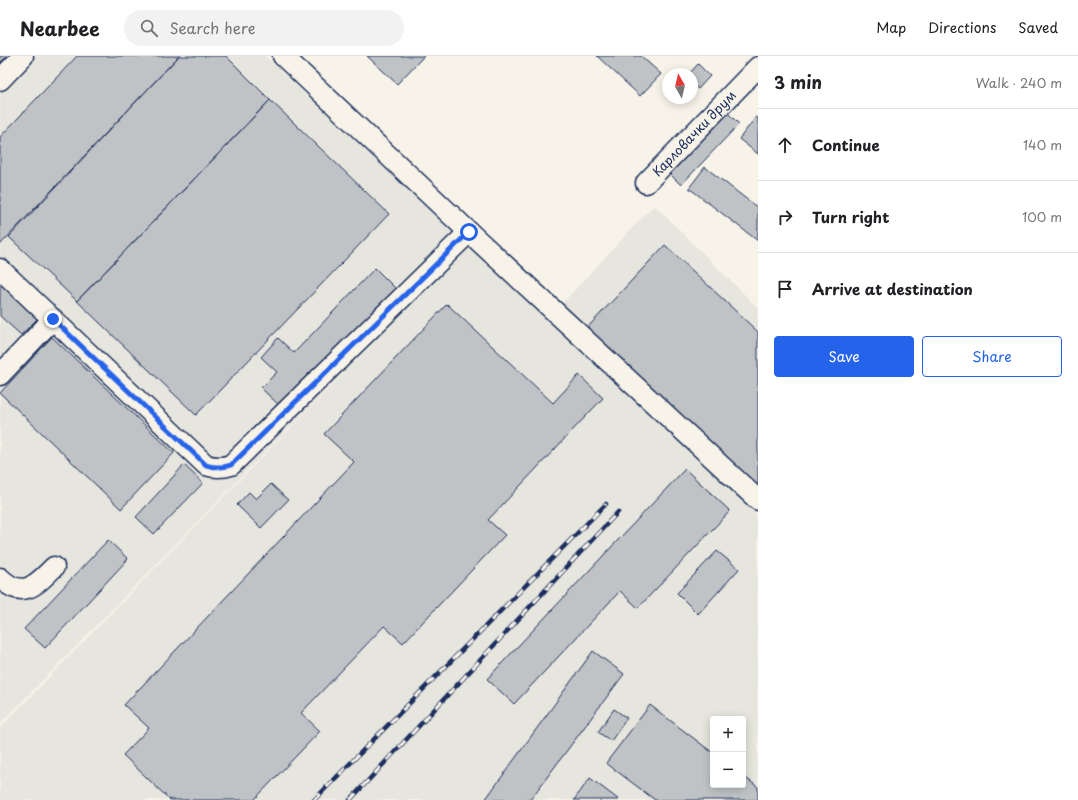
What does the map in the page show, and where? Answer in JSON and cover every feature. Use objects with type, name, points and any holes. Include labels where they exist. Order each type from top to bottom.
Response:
[{"type":"street","points":[[0,80],[23,56]]},
{"type":"street","points":[[283,56],[469,232],[758,500]]},
{"type":"street","name":"Карловачки друм","points":[[646,183],[758,67]]},
{"type":"street","points":[[0,269],[206,465],[212,467],[225,467],[231,465],[469,232]]},
{"type":"street","points":[[0,375],[53,319]]},
{"type":"street","points":[[0,578],[8,585],[15,588],[29,588],[35,586],[54,567]]},
{"type":"shaded area","points":[[0,56],[265,56],[758,516],[758,800],[0,800],[0,728],[399,316],[0,724]]},
{"type":"shaded area","points":[[654,205],[758,308],[758,494],[557,309]]},
{"type":"building","points":[[0,56],[7,56],[0,63]]},
{"type":"building","points":[[77,56],[179,56],[0,245],[0,137]]},
{"type":"building","points":[[179,56],[226,56],[270,100],[77,301],[9,237]]},
{"type":"building","points":[[367,56],[424,56],[397,84]]},
{"type":"building","points":[[597,56],[641,56],[661,74],[640,96]]},
{"type":"building","points":[[698,64],[710,76],[698,89],[698,68],[694,68]]},
{"type":"building","points":[[270,100],[389,214],[196,415],[77,301]]},
{"type":"building","points":[[728,113],[739,124],[681,185],[670,174]]},
{"type":"building","points":[[756,117],[758,118],[758,154],[739,139]]},
{"type":"building","points":[[705,167],[758,208],[758,241],[689,188]]},
{"type":"building","points":[[665,245],[758,332],[758,490],[587,328]]},
{"type":"building","points":[[375,268],[396,289],[282,408],[261,388],[277,372],[261,357],[278,338],[294,353]]},
{"type":"building","points":[[3,284],[39,317],[21,335],[0,316],[0,287]]},
{"type":"building","points":[[447,304],[553,403],[579,375],[603,398],[488,520],[505,535],[403,643],[384,626],[301,713],[320,731],[254,800],[170,800],[123,755],[149,728],[124,705],[354,462],[324,434]]},
{"type":"building","points":[[52,337],[174,453],[121,509],[0,393]]},
{"type":"building","points":[[184,465],[203,483],[154,534],[136,517]]},
{"type":"building","points":[[685,469],[730,511],[638,608],[620,591],[514,704],[487,679]]},
{"type":"building","points":[[271,484],[288,500],[261,528],[237,505],[249,492],[256,499]]},
{"type":"building","points":[[108,540],[128,559],[45,648],[24,629]]},
{"type":"building","points":[[717,551],[739,569],[698,614],[677,593]]},
{"type":"building","points":[[593,651],[624,674],[530,800],[485,800]]},
{"type":"building","points":[[650,705],[710,751],[710,788],[746,788],[746,778],[758,787],[758,800],[655,800],[606,763]]},
{"type":"building","points":[[614,709],[627,718],[611,741],[598,732]]},
{"type":"building","points":[[590,778],[619,800],[574,800]]},
{"type":"railway","points":[[314,800],[606,504]]},
{"type":"railway","points":[[350,800],[618,512]]},
{"type":"route","points":[[53,319],[206,465],[219,468],[225,467],[231,465],[469,232]]}]
